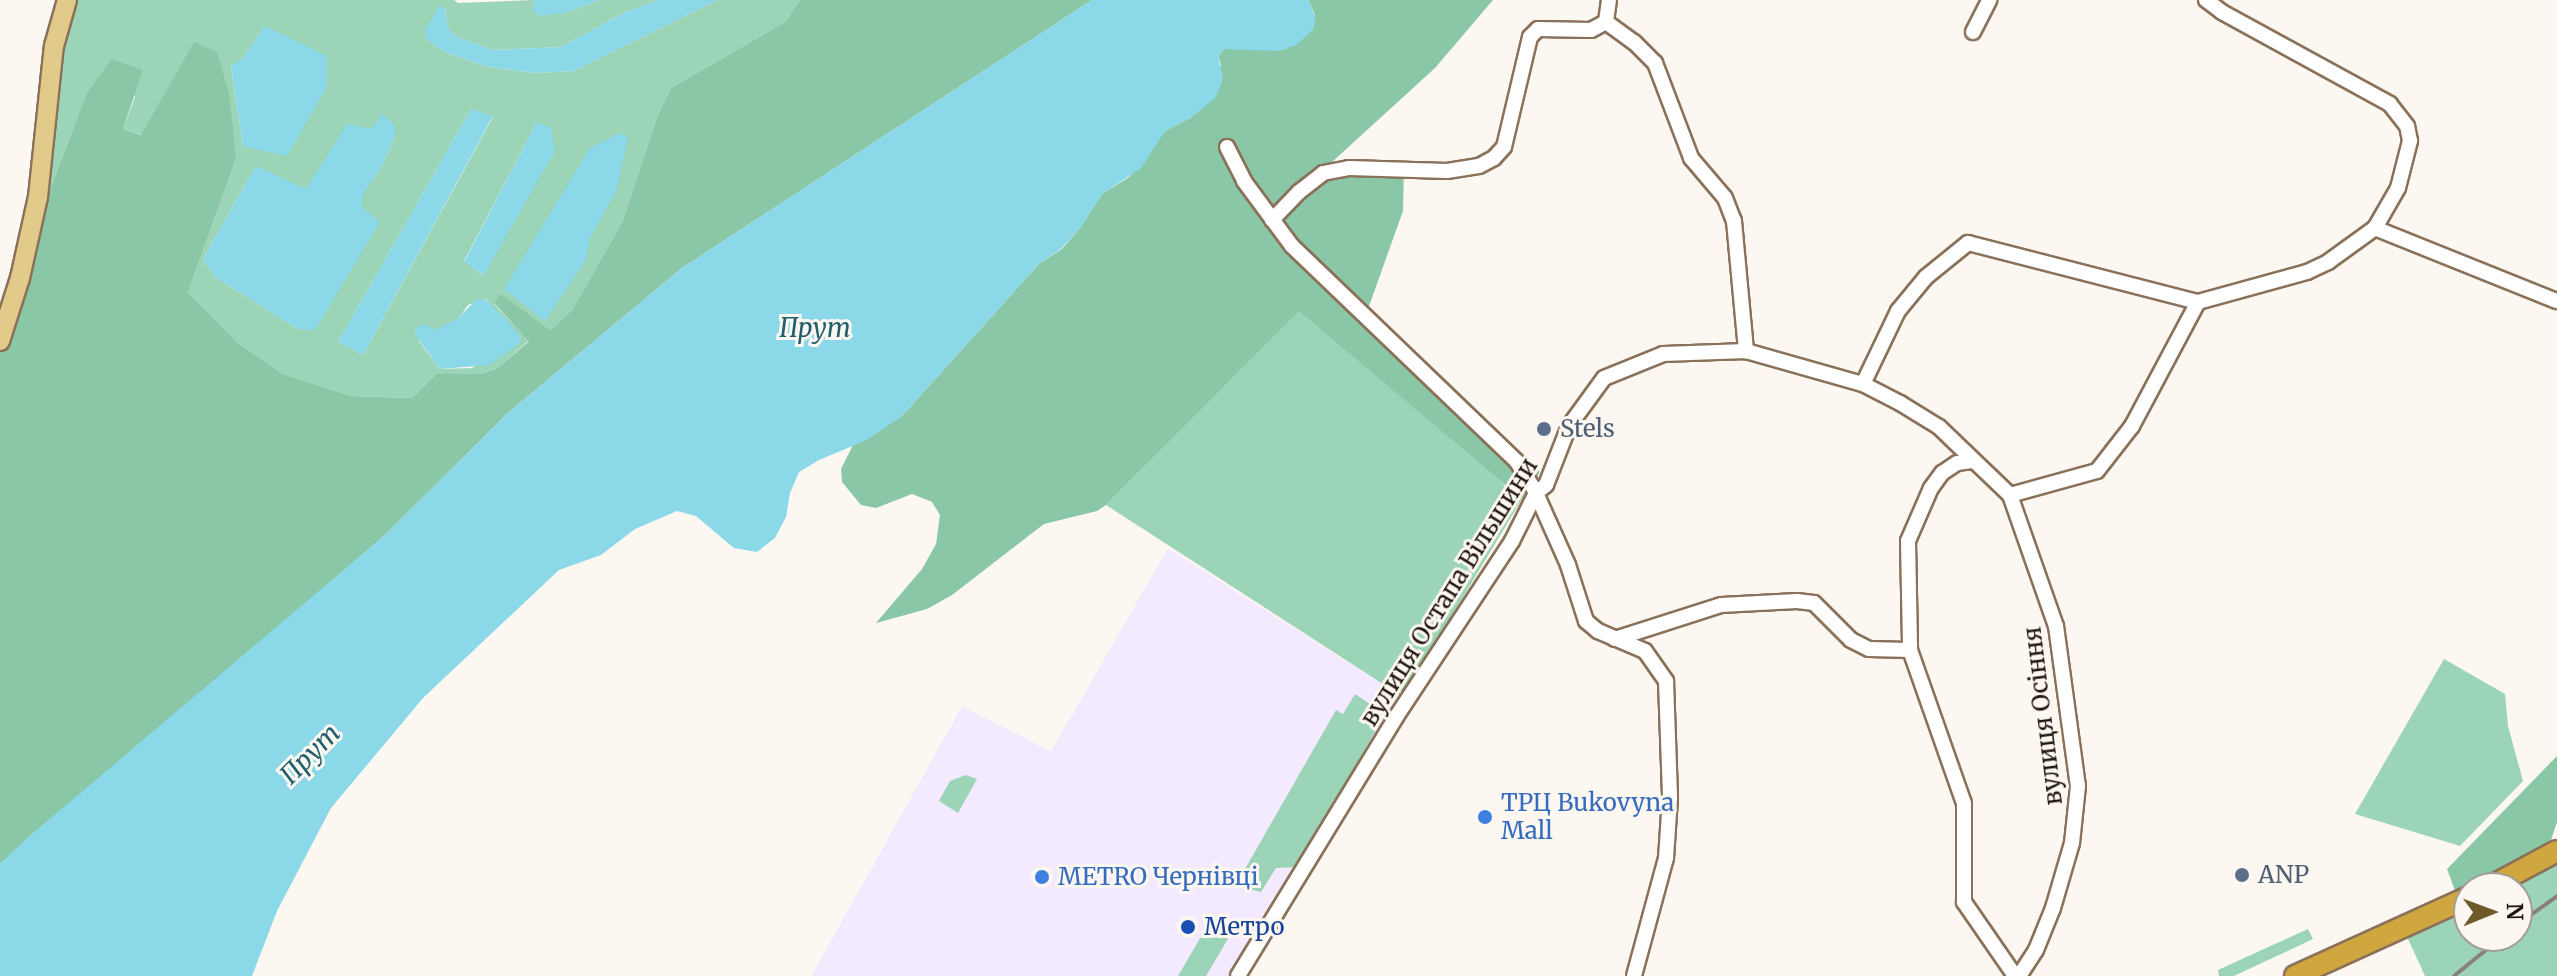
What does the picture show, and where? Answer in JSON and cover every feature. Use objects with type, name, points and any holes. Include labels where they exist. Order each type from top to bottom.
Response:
[{"type":"highway","points":[[2518,872],[2557,851]]},
{"type":"highway","points":[[2295,976],[2453,904]]},
{"type":"main road","points":[[0,341],[20,278],[38,197],[54,46],[67,1]]},
{"type":"street","points":[[1606,22],[1609,0]]},
{"type":"street","points":[[1973,32],[1989,0]]},
{"type":"street","points":[[1863,384],[1898,311],[1926,277],[1968,243],[2198,302],[2307,272],[2346,252],[2375,228],[2388,208],[2407,161],[2410,141],[2400,114],[2382,97],[2222,12],[2206,0]]},
{"type":"street","points":[[1272,220],[1323,173],[1349,168],[1447,171],[1479,166],[1494,158],[1504,147],[1530,37],[1538,29],[1572,32],[1591,30],[1606,22]]},
{"type":"street","points":[[1606,22],[1634,42],[1655,63],[1691,158],[1725,198],[1734,221],[1746,351]]},
{"type":"street","points":[[1227,147],[1244,181],[1292,246],[1517,462],[1536,493],[1568,565],[1586,621],[1615,639],[1645,651],[1666,681],[1669,702],[1666,858],[1634,976]]},
{"type":"street","points":[[2375,228],[2557,301]]},
{"type":"street","points":[[2010,495],[2097,471],[2132,426],[2198,302]]},
{"type":"street","name":"вулиця Остапа Вільшини","points":[[1238,976],[1396,717],[1512,541],[1536,493],[1546,485],[1569,426],[1604,378],[1663,354],[1746,351],[1863,384],[1939,427],[2010,495]]},
{"type":"street","points":[[1972,461],[1957,463],[1942,473],[1931,488],[1908,541],[1910,650],[1964,803],[1964,902],[2017,976]]},
{"type":"street","name":"вулиця Осіння","points":[[2010,495],[2056,626],[2078,786],[2072,843],[2053,908],[2036,950],[2017,976]]},
{"type":"street","points":[[1615,639],[1721,605],[1797,601],[1814,603],[1851,640],[1869,649],[1910,650]]},
{"type":"shaded area","points":[[1168,548],[1403,697],[1236,976],[811,976],[962,706],[1051,751]]},
{"type":"green space","points":[[60,0],[454,0],[458,3],[535,0],[532,9],[565,13],[599,0],[659,0],[628,11],[560,47],[493,50],[454,36],[447,26],[445,8],[426,39],[445,52],[488,67],[537,73],[574,71],[717,0],[800,0],[785,22],[671,88],[657,117],[622,223],[572,310],[551,332],[501,295],[494,304],[529,340],[498,368],[480,374],[436,374],[412,398],[351,396],[283,374],[238,343],[188,292],[236,159],[194,43],[142,135],[123,129],[135,97],[111,59],[87,92],[51,187],[37,186],[40,68]],"holes":[[[265,26],[243,146],[231,66],[243,58]],[[471,109],[493,117],[363,355],[338,342]],[[537,122],[483,275],[464,261]],[[371,129],[395,136],[381,168],[362,195],[362,207],[298,329],[215,277],[203,259],[256,166],[306,190]],[[485,299],[521,338],[472,368],[440,369],[419,341],[458,319],[468,305]]]},
{"type":"green space","points":[[800,0],[1092,0],[682,268],[509,412],[385,535],[0,864],[0,311],[37,186],[51,187],[87,92],[111,59],[143,70],[123,129],[141,135],[194,42],[217,52],[229,93],[236,159],[188,292],[238,343],[283,374],[351,396],[412,398],[436,374],[480,374],[498,368],[529,341],[494,303],[501,294],[551,331],[572,310],[622,223],[657,117],[671,88],[785,22]]},
{"type":"green space","points":[[1308,0],[1493,0],[1435,68],[1332,162],[1404,165],[1403,211],[1368,309],[1405,348],[1540,472],[1522,499],[1299,311],[1106,505],[1097,511],[1044,524],[952,595],[927,609],[876,623],[922,569],[936,544],[940,515],[932,502],[912,494],[876,508],[861,505],[842,482],[841,469],[853,445],[901,417],[1040,263],[1062,249],[1102,194],[1129,177],[1165,131],[1192,117],[1221,65],[1218,56],[1224,49],[1315,15]]},
{"type":"green space","points":[[1299,310],[1522,499],[1403,697],[1106,505]]},
{"type":"green space","points":[[2444,659],[2505,694],[2508,726],[2523,781],[2460,846],[2355,814]]},
{"type":"green space","points":[[1355,694],[1385,714],[1298,867],[1276,868],[1261,892],[1253,890],[1241,876],[1336,710],[1343,714]]},
{"type":"green space","points":[[2557,756],[2557,822],[2547,852],[2509,872],[2453,872],[2453,885],[2447,869]]},
{"type":"green space","points":[[966,775],[977,779],[958,813],[939,801],[950,781]]},
{"type":"green space","points":[[2557,843],[2557,976],[2425,976],[2402,926],[2453,901],[2453,952],[2533,952],[2533,872],[2507,872]]},
{"type":"green space","points":[[1209,923],[1228,925],[1232,932],[1206,976],[1178,976]]},
{"type":"green space","points":[[2308,929],[2313,939],[2234,976],[2219,976],[2218,970]]},
{"type":"water","points":[[535,0],[599,0],[565,13],[538,16],[532,9]]},
{"type":"water","points":[[659,0],[717,0],[574,71],[537,73],[488,67],[445,52],[426,39],[425,31],[439,6],[445,8],[447,26],[454,36],[493,50],[560,47],[628,11]]},
{"type":"water","name":"Прут","points":[[1092,0],[1308,0],[1315,16],[1314,29],[1296,45],[1280,51],[1224,49],[1218,56],[1223,80],[1215,98],[1192,117],[1165,131],[1141,168],[1102,194],[1080,228],[1061,249],[1040,263],[901,417],[867,440],[799,472],[790,493],[786,517],[775,538],[757,552],[734,548],[696,516],[677,511],[635,529],[601,555],[559,570],[423,698],[331,808],[277,911],[252,976],[0,976],[0,864],[26,839],[385,535],[509,412],[682,268]]},
{"type":"water","points":[[265,26],[327,56],[327,87],[287,156],[243,146],[231,65],[243,58]]},
{"type":"water","points":[[471,109],[493,116],[363,355],[338,342]]},
{"type":"water","points":[[382,114],[395,125],[395,136],[381,168],[362,196],[362,207],[380,222],[315,330],[298,329],[215,277],[203,259],[256,166],[306,189],[347,124],[371,129]]},
{"type":"water","points":[[537,122],[551,128],[555,151],[484,275],[464,262]]},
{"type":"water","points":[[619,133],[628,138],[617,189],[590,238],[586,260],[545,321],[504,289],[590,148]]},
{"type":"water","points":[[477,299],[484,299],[506,319],[521,338],[519,344],[489,365],[440,369],[414,333],[418,326],[426,324],[435,330],[457,319]]},
{"type":"railway","points":[[2533,913],[2557,896]]},
{"type":"railway","points":[[2454,976],[2483,952]]},
{"type":"place","name":"Stels","points":[[1544,429]]},
{"type":"place","name":"ТРЦ Bukovyna Mall","points":[[1485,817]]},
{"type":"place","name":"ANP","points":[[2242,875]]},
{"type":"place","name":"METRO Чернівці","points":[[1042,877]]},
{"type":"place","name":"Метро","points":[[1188,927]]}]
